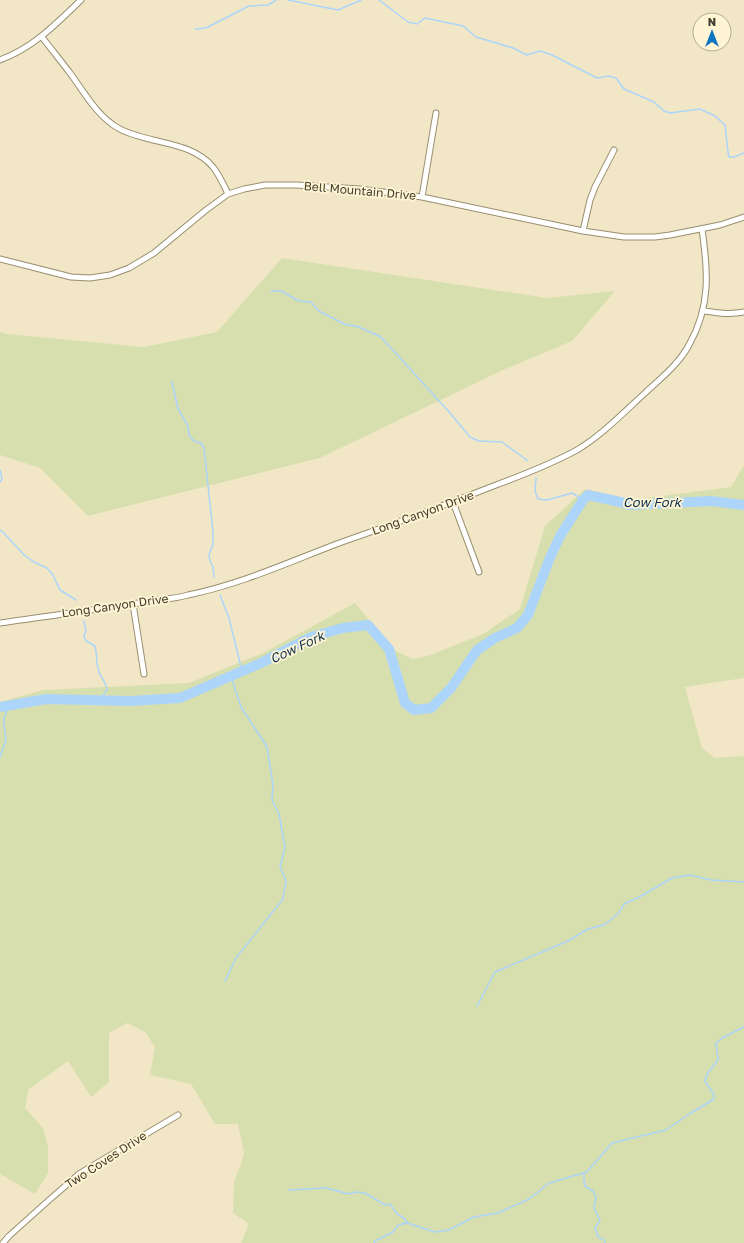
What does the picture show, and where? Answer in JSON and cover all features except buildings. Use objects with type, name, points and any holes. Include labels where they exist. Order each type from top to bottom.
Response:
[{"type":"street","points":[[0,60],[42,37],[81,0]]},
{"type":"street","points":[[42,37],[64,64],[95,108],[104,117],[118,128],[142,137],[179,146],[191,151],[212,166],[228,194]]},
{"type":"street","points":[[422,197],[436,113]]},
{"type":"street","points":[[583,231],[593,193],[614,150]]},
{"type":"street","name":"Bell Mountain Drive","points":[[0,259],[71,277],[90,278],[110,275],[129,268],[154,253],[206,210],[228,194],[265,185],[296,185],[360,189],[422,197],[608,236],[641,238],[670,235],[702,229],[744,217]]},
{"type":"street","name":"Long Canyon Drive","points":[[0,623],[188,596],[232,584],[533,471],[578,449],[598,434],[661,378],[689,346],[704,311],[707,292],[702,229]]},
{"type":"street","points":[[704,311],[726,314],[737,314],[744,312]]},
{"type":"street","points":[[453,502],[479,572]]},
{"type":"street","points":[[133,604],[144,674]]},
{"type":"street","name":"Two Coves Drive","points":[[3,1243],[79,1174],[178,1115]]},
{"type":"green space","points":[[282,258],[547,298],[615,291],[572,341],[503,370],[320,458],[88,516],[40,468],[0,455],[0,332],[7,334],[144,347],[217,332]]},
{"type":"green space","points":[[744,465],[744,678],[685,687],[702,748],[715,758],[744,756],[744,1243],[241,1243],[249,1224],[233,1213],[234,1181],[244,1153],[238,1124],[215,1124],[191,1084],[150,1075],[155,1047],[145,1032],[127,1023],[109,1033],[109,1082],[91,1097],[68,1061],[28,1090],[25,1108],[43,1128],[48,1146],[48,1173],[35,1194],[0,1174],[0,702],[43,690],[189,683],[263,653],[355,603],[394,650],[412,659],[428,656],[483,634],[520,609],[545,526],[585,489],[631,500],[731,487]]},
{"type":"waterway","points":[[195,29],[206,28],[249,6],[268,5],[276,0]]},
{"type":"waterway","points":[[288,0],[338,10],[361,0]]},
{"type":"waterway","points":[[379,0],[408,22],[417,24],[425,18],[463,26],[476,37],[513,48],[527,55],[540,51],[552,55],[597,78],[609,76],[616,78],[624,89],[654,102],[664,111],[670,113],[700,109],[715,116],[725,125],[729,157],[734,157],[744,153]]},
{"type":"waterway","points":[[271,291],[281,291],[299,301],[311,302],[319,311],[344,324],[359,327],[381,337],[470,437],[479,441],[502,442],[528,461]]},
{"type":"waterway","points":[[172,382],[178,409],[188,426],[189,435],[194,441],[201,443],[204,448],[213,532],[213,544],[209,555],[213,567],[214,577]]},
{"type":"waterway","points":[[0,470],[2,479],[0,482]]},
{"type":"waterway","points":[[536,478],[535,491],[538,499],[547,500],[572,493],[583,500]]},
{"type":"waterway","name":"Cow Fork","points":[[0,707],[46,699],[130,701],[180,698],[261,663],[311,637],[343,628],[368,625],[389,649],[405,703],[414,710],[431,708],[451,688],[477,650],[495,638],[517,628],[528,615],[560,536],[583,500],[588,495],[625,503],[628,505],[711,501],[744,505]]},
{"type":"waterway","points":[[0,530],[24,555],[47,568],[53,575],[60,590],[76,600]]},
{"type":"waterway","points":[[220,595],[229,618],[242,671]]},
{"type":"waterway","points":[[84,621],[86,630],[84,637],[86,641],[95,646],[98,669],[105,682],[107,690],[103,695],[103,701]]},
{"type":"waterway","points":[[225,981],[236,958],[283,899],[286,881],[280,867],[285,847],[279,814],[272,800],[273,785],[267,747],[241,707],[231,676]]},
{"type":"waterway","points":[[0,757],[6,740],[4,718],[9,705]]},
{"type":"waterway","points":[[477,1006],[495,972],[568,941],[588,929],[604,925],[619,913],[624,904],[672,878],[690,875],[711,880],[744,882]]},
{"type":"waterway","points":[[374,1243],[375,1241],[393,1232],[398,1225],[407,1223],[435,1232],[449,1230],[474,1217],[498,1213],[529,1199],[549,1183],[587,1172],[612,1143],[666,1130],[714,1099],[714,1095],[705,1081],[707,1074],[718,1060],[716,1043],[722,1038],[744,1027]]},
{"type":"waterway","points":[[584,1174],[585,1186],[593,1191],[596,1197],[594,1208],[600,1220],[595,1228],[598,1237],[603,1239],[605,1243]]},
{"type":"waterway","points":[[289,1190],[326,1188],[349,1194],[356,1192],[365,1193],[385,1205],[390,1204],[397,1214],[404,1218],[407,1223]]}]
